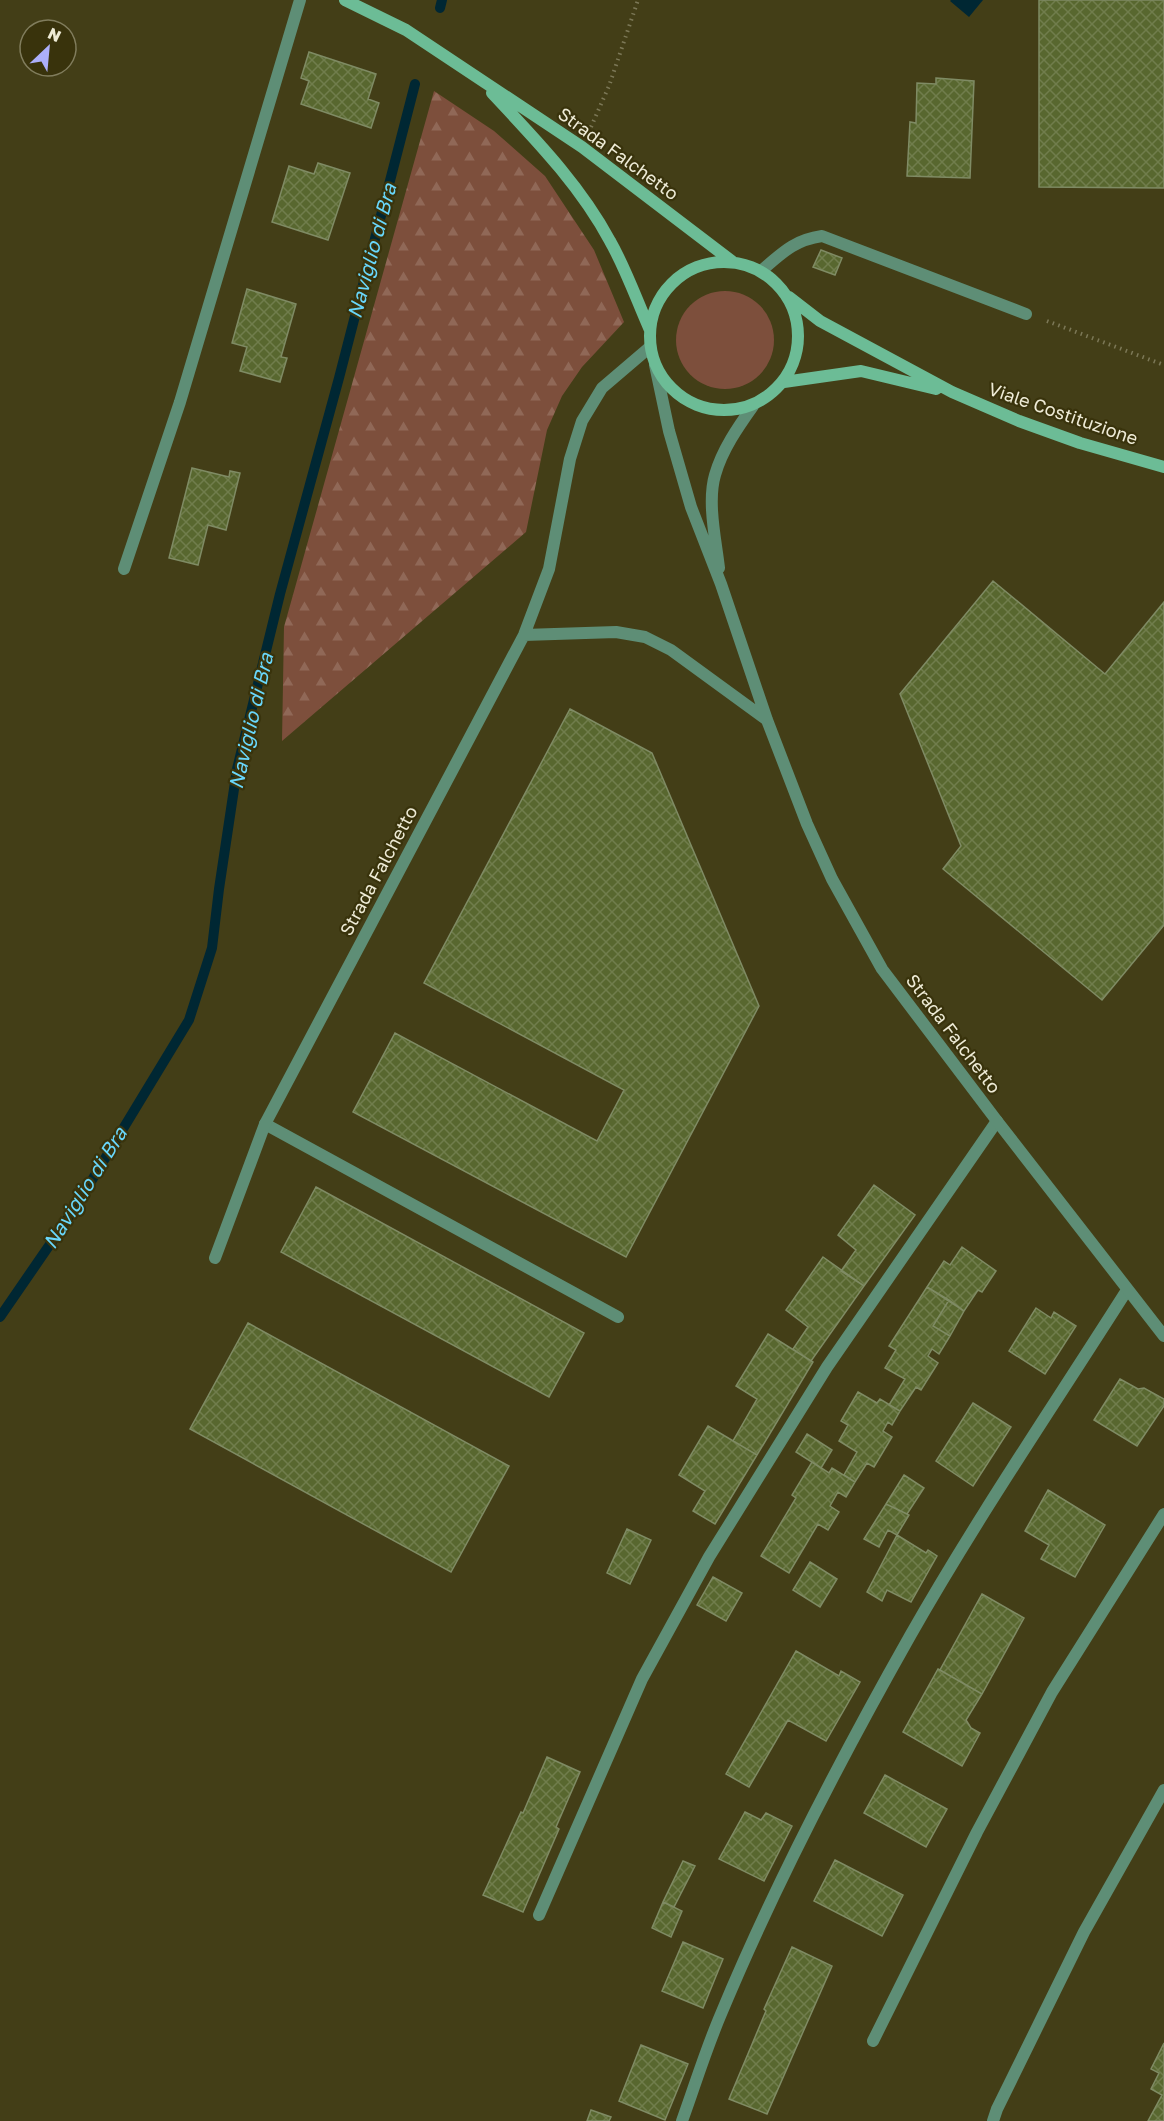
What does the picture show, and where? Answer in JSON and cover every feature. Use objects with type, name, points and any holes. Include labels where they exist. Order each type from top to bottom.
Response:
[{"type":"street","points":[[124,569],[180,402],[300,0]]},
{"type":"street","name":"Strada Falchetto","points":[[345,0],[406,30],[582,147],[733,262]]},
{"type":"street","name":"Strada Falchetto","points":[[479,78],[557,164],[593,212],[611,242],[650,330]]},
{"type":"street","points":[[760,271],[793,244],[806,238],[822,236],[1026,314]]},
{"type":"street","points":[[713,262],[733,262],[760,271],[776,282],[788,296],[797,317],[800,340],[795,362],[784,382],[770,396],[753,406],[730,411],[707,409],[686,400],[668,385],[655,365],[650,347],[650,330],[654,310],[663,293],[677,279],[694,268],[713,262]]},
{"type":"street","name":"Viale Costituzione","points":[[788,296],[820,321],[952,393],[1018,421],[1080,443],[1164,467]]},
{"type":"street","name":"Strada Falchetto","points":[[215,1258],[265,1124],[524,635],[549,569],[570,459],[582,421],[602,388],[650,347]]},
{"type":"street","name":"Strada Falchetto","points":[[655,365],[669,431],[691,507],[721,584],[767,720],[807,824],[856,925],[882,969],[997,1122],[1164,1336]]},
{"type":"street","name":"Viale Costituzione","points":[[784,382],[861,371],[952,393]]},
{"type":"street","name":"Strada Falchetto","points":[[721,584],[711,496],[714,476],[733,435],[753,406]]},
{"type":"street","points":[[524,635],[616,632],[645,637],[671,650],[767,720]]},
{"type":"street","points":[[539,1915],[642,1679],[709,1557],[827,1366],[997,1122]]},
{"type":"street","points":[[265,1124],[618,1317]]},
{"type":"street","points":[[682,2121],[720,2015],[768,1907],[830,1782],[910,1635],[975,1528],[1127,1290]]},
{"type":"street","points":[[873,2041],[977,1832],[1052,1692],[1164,1514]]},
{"type":"street","points":[[993,2121],[1084,1932],[1164,1790]]},
{"type":"path","points":[[582,147],[609,86],[638,0]]},
{"type":"path","points":[[1026,314],[1164,365]]},
{"type":"green space","points":[[434,91],[494,131],[545,176],[594,250],[624,322],[582,367],[562,396],[547,430],[526,532],[282,741],[284,627]]},
{"type":"green space","points":[[725,291],[744,295],[760,305],[770,321],[774,340],[770,359],[760,375],[744,385],[725,389],[706,385],[690,375],[680,359],[676,340],[680,321],[690,305],[706,295]]},
{"type":"water","points":[[951,0],[983,0],[969,17]]},
{"type":"building","points":[[1039,0],[1164,0],[1164,188],[1039,187]]},
{"type":"building","points":[[309,52],[376,74],[368,99],[379,103],[371,128],[301,104],[309,81],[301,78]]},
{"type":"building","points":[[936,78],[974,81],[970,178],[907,176],[910,122],[916,123],[917,83],[936,84]]},
{"type":"building","points":[[318,163],[350,173],[328,240],[272,222],[289,166],[314,174]]},
{"type":"building","points":[[821,250],[842,258],[835,275],[813,267]]},
{"type":"building","points":[[247,289],[296,304],[281,357],[287,358],[280,382],[240,371],[247,347],[232,343]]},
{"type":"building","points":[[192,468],[229,477],[230,471],[240,473],[226,530],[208,525],[198,565],[169,558]]},
{"type":"building","points":[[993,581],[1105,674],[1164,602],[1164,925],[1102,1000],[943,869],[961,846],[900,694]]},
{"type":"building","points":[[570,709],[652,753],[759,1006],[626,1257],[353,1112],[395,1033],[597,1141],[624,1090],[424,983]]},
{"type":"building","points":[[874,1185],[915,1215],[864,1286],[841,1271],[856,1250],[838,1235]]},
{"type":"building","points":[[316,1187],[584,1333],[549,1397],[281,1252]]},
{"type":"building","points":[[962,1247],[996,1271],[982,1292],[978,1290],[964,1311],[927,1287],[944,1261],[950,1265]]},
{"type":"building","points":[[823,1257],[864,1286],[811,1361],[793,1349],[808,1327],[786,1310]]},
{"type":"building","points":[[927,1287],[949,1300],[933,1326],[950,1336],[939,1354],[932,1349],[928,1356],[938,1363],[921,1390],[916,1387],[900,1411],[889,1405],[905,1379],[885,1368],[896,1350],[889,1346]]},
{"type":"building","points":[[949,1300],[964,1311],[950,1336],[933,1326]]},
{"type":"building","points":[[1036,1308],[1051,1318],[1054,1312],[1076,1326],[1045,1374],[1009,1351]]},
{"type":"building","points":[[248,1323],[509,1466],[451,1572],[190,1429]]},
{"type":"building","points":[[768,1334],[813,1362],[757,1455],[733,1441],[757,1399],[736,1386]]},
{"type":"building","points":[[1120,1379],[1164,1399],[1164,1406],[1137,1446],[1094,1420]]},
{"type":"building","points":[[858,1392],[877,1403],[880,1399],[900,1411],[892,1425],[888,1422],[883,1431],[892,1437],[874,1467],[867,1463],[855,1482],[844,1475],[857,1452],[839,1441],[848,1425],[841,1421]]},
{"type":"building","points":[[973,1403],[1011,1427],[973,1486],[936,1461]]},
{"type":"building","points":[[708,1426],[757,1455],[715,1524],[693,1511],[705,1491],[679,1475]]},
{"type":"building","points":[[807,1434],[832,1450],[821,1468],[796,1452]]},
{"type":"building","points":[[812,1462],[829,1473],[832,1468],[855,1482],[846,1497],[838,1492],[830,1506],[839,1512],[828,1530],[818,1524],[789,1573],[761,1556],[796,1498],[792,1495]]},
{"type":"building","points":[[904,1475],[924,1488],[907,1514],[886,1504]]},
{"type":"building","points":[[1048,1490],[1105,1525],[1075,1577],[1041,1559],[1049,1545],[1025,1531]]},
{"type":"building","points":[[886,1504],[909,1515],[897,1535],[888,1530],[879,1547],[864,1539]]},
{"type":"building","points":[[627,1529],[651,1540],[630,1584],[607,1573]]},
{"type":"building","points":[[897,1535],[926,1553],[928,1550],[937,1556],[911,1602],[887,1590],[882,1601],[867,1592]]},
{"type":"building","points":[[810,1562],[837,1579],[820,1607],[793,1590]]},
{"type":"building","points":[[713,1577],[742,1593],[726,1621],[697,1605]]},
{"type":"building","points":[[982,1594],[1024,1618],[982,1694],[940,1670]]},
{"type":"building","points":[[796,1651],[839,1676],[841,1671],[860,1682],[826,1741],[788,1720],[749,1787],[726,1774]]},
{"type":"building","points":[[938,1669],[982,1694],[966,1720],[971,1728],[980,1733],[962,1766],[903,1732]]},
{"type":"building","points":[[547,1757],[580,1772],[556,1827],[559,1829],[523,1912],[483,1895]]},
{"type":"building","points":[[885,1775],[947,1809],[926,1847],[864,1813]]},
{"type":"building","points":[[745,1812],[761,1820],[766,1813],[792,1826],[764,1881],[719,1859]]},
{"type":"building","points":[[835,1860],[903,1895],[882,1936],[814,1901]]},
{"type":"building","points":[[683,1861],[695,1866],[674,1907],[663,1902]]},
{"type":"building","points":[[663,1902],[682,1911],[671,1937],[652,1928]]},
{"type":"building","points":[[683,1942],[723,1959],[703,2008],[662,1991]]},
{"type":"building","points":[[792,1947],[832,1966],[767,2114],[729,2099],[766,2011],[764,2009]]},
{"type":"building","points":[[1164,2043],[1164,2121],[1148,2121],[1162,2095],[1151,2089],[1159,2073],[1151,2069]]},
{"type":"building","points":[[641,2045],[688,2064],[665,2120],[619,2101]]},
{"type":"building","points":[[591,2110],[611,2117],[609,2121],[587,2121]]},
{"type":"waterway","name":"Naviglio di Bra","points":[[440,8],[442,0]]},
{"type":"waterway","name":"Naviglio di Bra","points":[[0,1317],[75,1208],[189,1020],[212,948],[237,769],[280,594],[415,84]]}]
